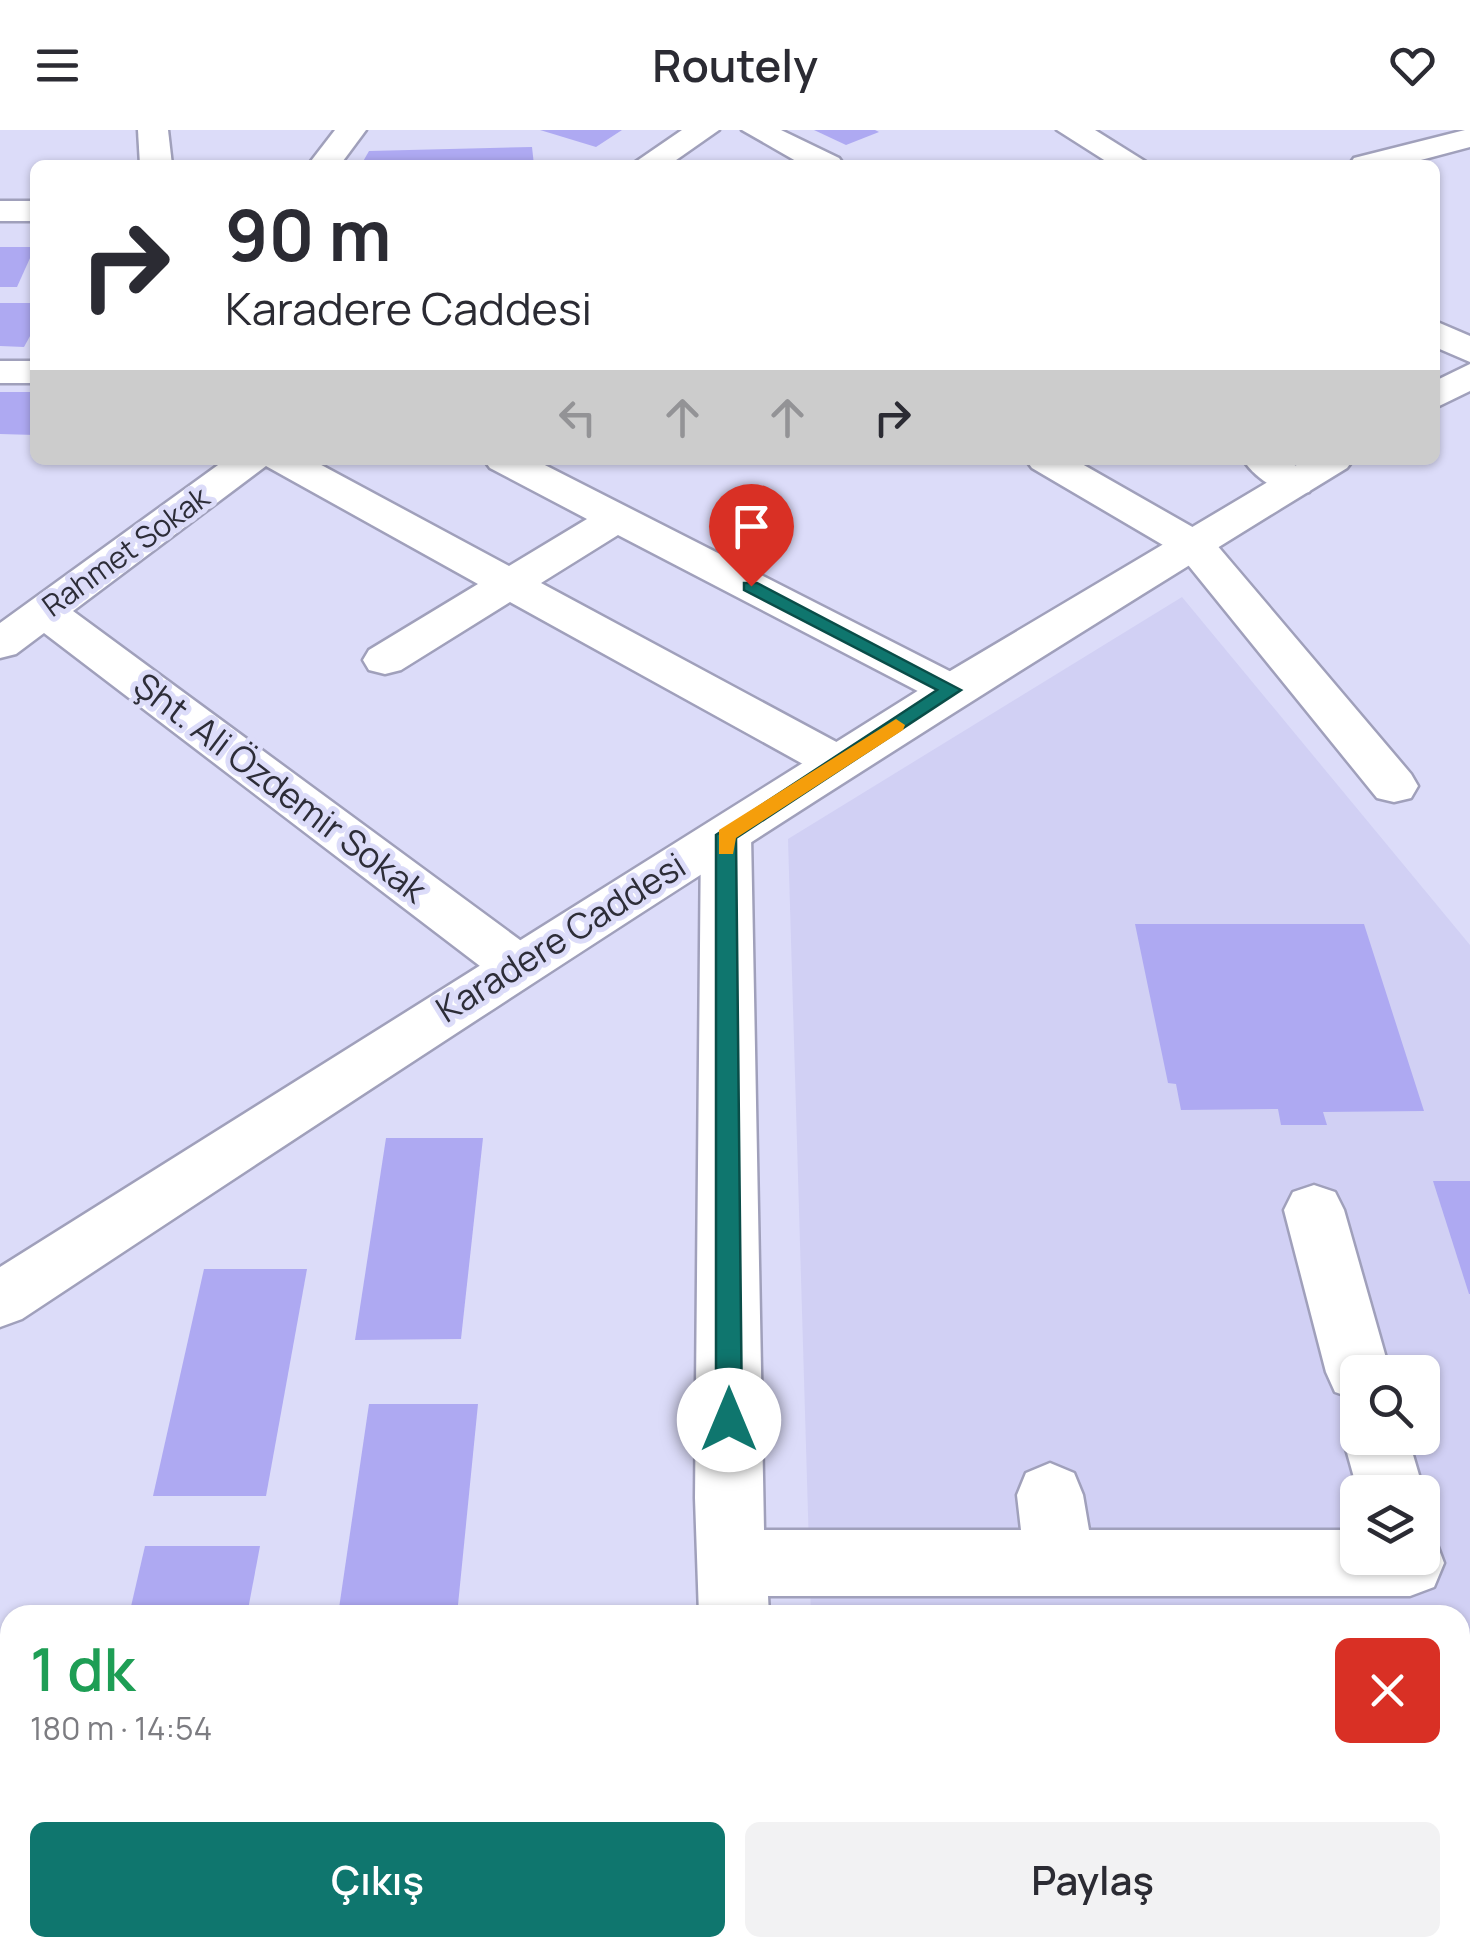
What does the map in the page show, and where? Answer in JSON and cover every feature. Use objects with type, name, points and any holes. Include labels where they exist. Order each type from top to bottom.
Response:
[{"type":"street","points":[[153,130],[156,160]]},
{"type":"street","points":[[328,160],[351,130]]},
{"type":"street","points":[[654,160],[704,130]]},
{"type":"street","points":[[757,130],[818,160]]},
{"type":"street","points":[[1073,130],[1127,160]]},
{"type":"street","points":[[1463,130],[1470,136]]},
{"type":"street","points":[[1384,160],[1470,136]]},
{"type":"street","points":[[0,211],[30,212]]},
{"type":"street","points":[[1440,335],[1470,351]]},
{"type":"street","points":[[0,372],[30,372]]},
{"type":"street","points":[[1440,394],[1470,376]]},
{"type":"street","name":"Rahmet Sokak","points":[[0,644],[244,465]]},
{"type":"street","points":[[291,465],[838,763]]},
{"type":"street","points":[[514,465],[952,690]]},
{"type":"street","points":[[1055,465],[1195,546],[1394,786]]},
{"type":"street","name":"Karadere Caddesi","points":[[0,1300],[516,965],[952,690],[1195,546],[1297,468]]},
{"type":"street","points":[[386,660],[617,518]]},
{"type":"street","name":"Şht. Ali Özdemir Sokak","points":[[45,612],[516,965]]},
{"type":"street","points":[[726,835],[733,1589],[1059,1563],[1340,1564]]},
{"type":"street","points":[[1314,1210],[1353,1355]]},
{"type":"street","points":[[1050,1495],[1059,1563]]},
{"type":"shaded area","points":[[1182,597],[1470,945],[1470,1605],[811,1605],[788,839]]},
{"type":"building","points":[[540,130],[622,130],[596,147]]},
{"type":"building","points":[[814,130],[875,130],[879,132],[846,145]]},
{"type":"building","points":[[532,147],[533,160],[364,160],[369,151]]},
{"type":"building","points":[[0,247],[30,247],[30,258],[17,287],[0,287]]},
{"type":"building","points":[[0,303],[30,303],[30,336],[24,347],[0,346]]},
{"type":"building","points":[[0,392],[30,392],[30,435],[0,434]]},
{"type":"building","points":[[1135,924],[1364,924],[1424,1111],[1323,1112],[1327,1125],[1281,1125],[1278,1109],[1181,1110],[1176,1084],[1168,1083]]},
{"type":"building","points":[[386,1138],[483,1138],[461,1339],[355,1340]]},
{"type":"building","points":[[1433,1181],[1470,1181],[1470,1294],[1469,1294]]},
{"type":"building","points":[[204,1269],[307,1269],[266,1496],[153,1496]]},
{"type":"building","points":[[369,1404],[478,1404],[458,1605],[339,1605]]},
{"type":"building","points":[[145,1546],[260,1546],[249,1605],[131,1605]]},
{"type":"slow traffic","points":[[726,849],[726,835],[896,725]]},
{"type":"route","points":[[729,1420],[726,835],[952,690],[751,586]]}]
